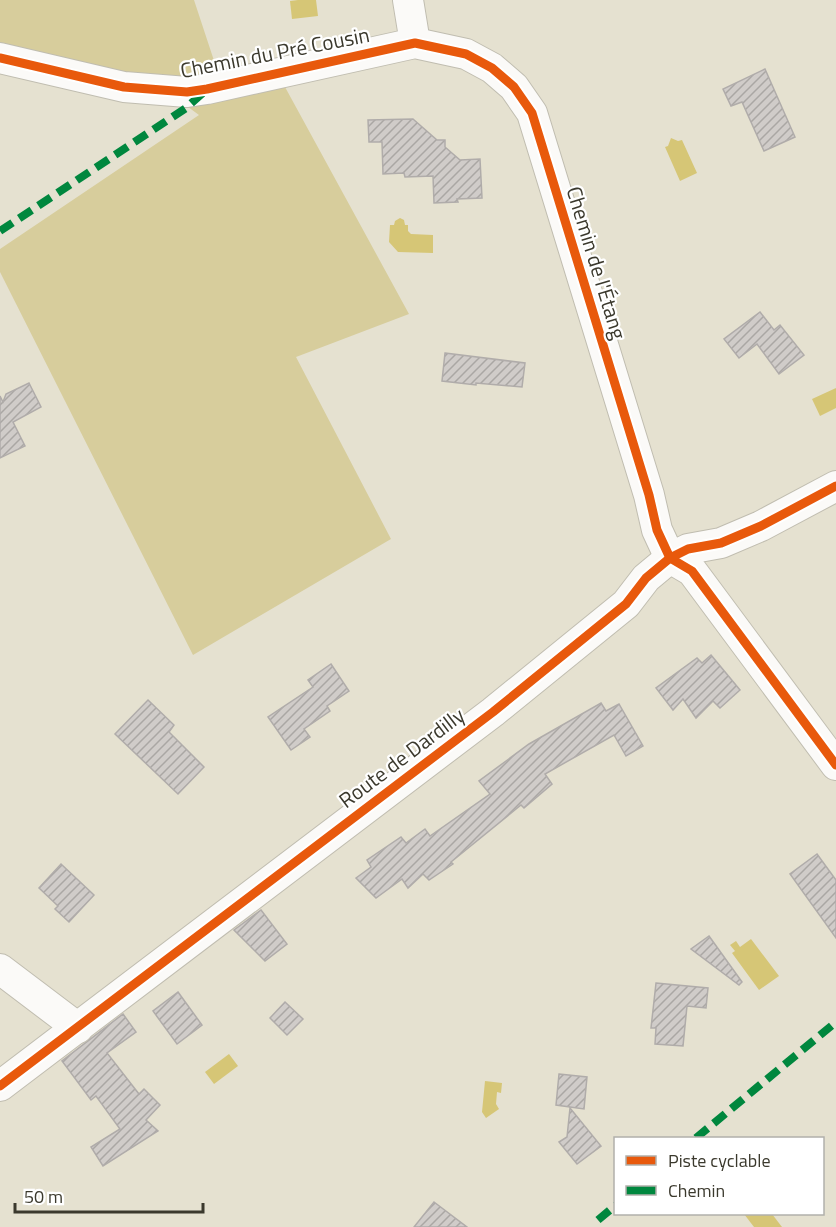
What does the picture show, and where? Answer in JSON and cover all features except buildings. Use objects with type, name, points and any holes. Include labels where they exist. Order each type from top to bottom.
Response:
[{"type":"street","points":[[408,0],[415,44]]},
{"type":"street","name":"Chemin du Pré Cousin","points":[[0,58],[123,87],[187,92],[415,44]]},
{"type":"street","name":"Chemin de l'Étang","points":[[415,44],[465,54],[492,68],[514,87],[532,113],[649,495],[657,530],[670,558]]},
{"type":"street","name":"Route de Dardilly","points":[[0,1086],[493,712],[626,604],[646,578],[670,558],[688,549],[721,543],[761,526],[836,486]]},
{"type":"street","points":[[670,558],[692,571],[836,765]]},
{"type":"street","points":[[0,969],[78,1028]]},
{"type":"shaded area","points":[[0,0],[194,0],[224,91],[285,87],[409,314],[296,357],[391,539],[193,655],[0,272],[0,249],[199,115],[154,82],[0,45]]},
{"type":"shaded area","points":[[316,0],[318,16],[292,19],[290,1]]},
{"type":"shaded area","points":[[671,138],[682,140],[697,173],[680,181],[665,147],[668,146]]},
{"type":"shaded area","points":[[400,218],[404,220],[405,225],[408,225],[408,231],[411,234],[433,235],[433,253],[398,252],[389,242],[390,225],[394,225],[395,221]]},
{"type":"shaded area","points":[[836,388],[836,408],[820,416],[812,399]]},
{"type":"shaded area","points":[[751,939],[779,976],[759,990],[732,953],[735,951],[730,945],[736,941],[740,947]]},
{"type":"shaded area","points":[[229,1054],[238,1066],[214,1084],[205,1072]]},
{"type":"shaded area","points":[[485,1081],[502,1083],[501,1093],[497,1092],[496,1104],[499,1109],[486,1118],[482,1112]]},
{"type":"shaded area","points":[[745,1215],[773,1215],[782,1227],[754,1227]]},
{"type":"marked path","points":[[0,231],[186,108],[205,91]]},
{"type":"marked path","points":[[697,1137],[836,1022]]},
{"type":"marked path","points":[[598,1220],[614,1207]]},
{"type":"cycle path","points":[[0,58],[124,87],[187,92],[415,43],[466,54],[492,68],[514,87],[532,113],[649,495],[657,530],[670,558],[692,571],[836,765]]},
{"type":"cycle path","points":[[0,1086],[493,712],[626,604],[646,578],[670,558],[688,549],[721,543],[761,526],[836,486]]}]
